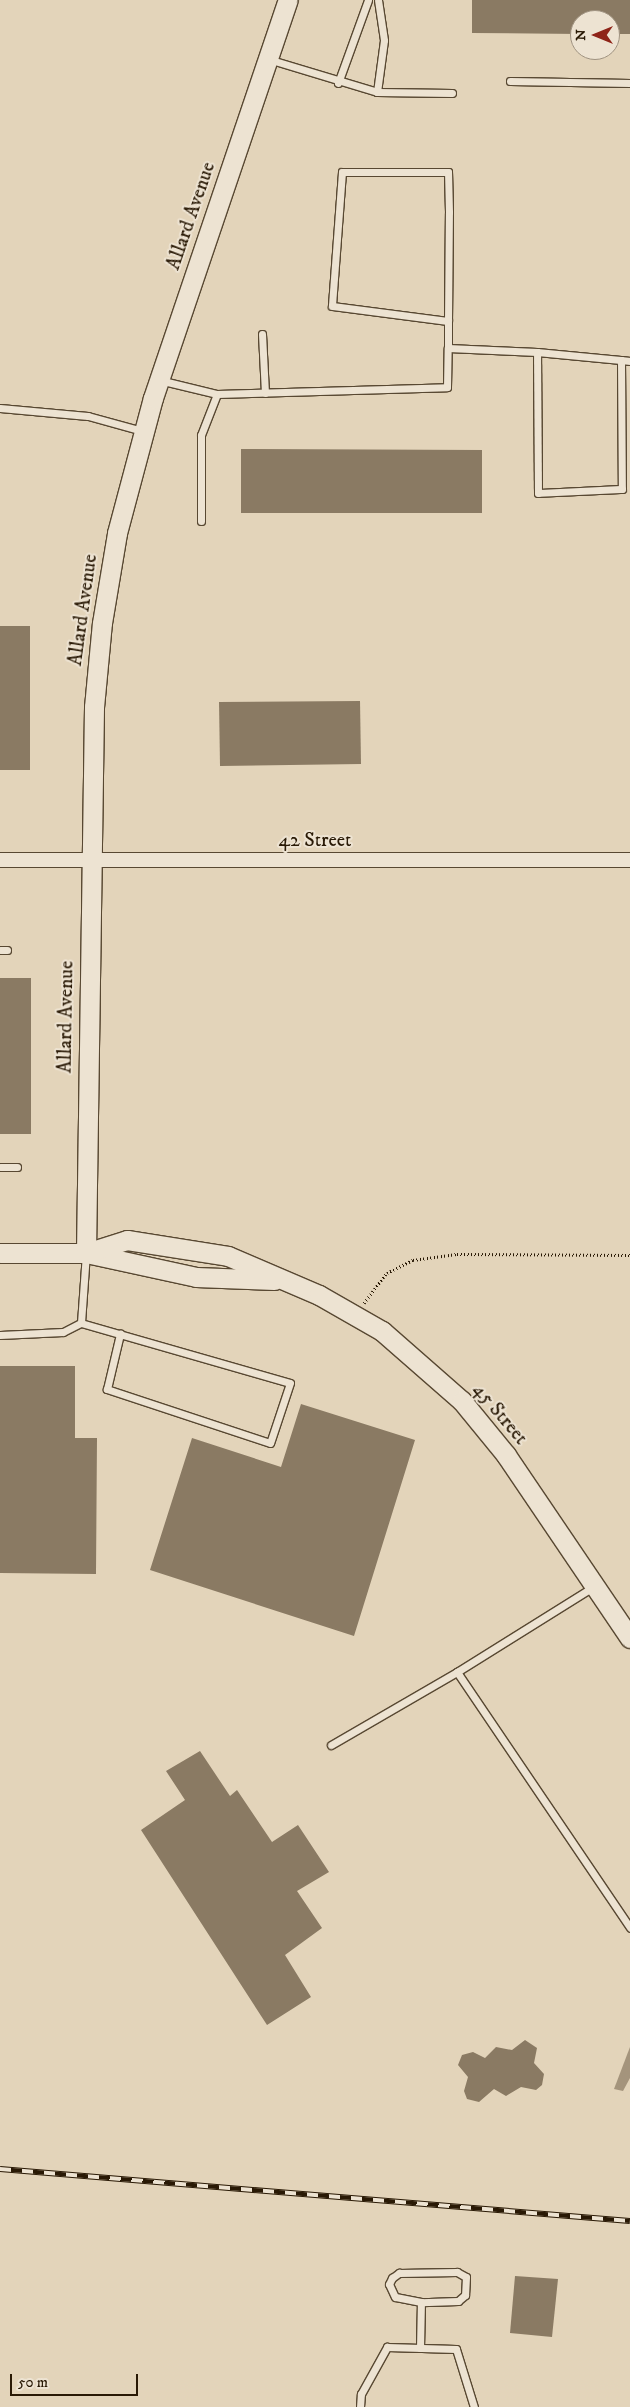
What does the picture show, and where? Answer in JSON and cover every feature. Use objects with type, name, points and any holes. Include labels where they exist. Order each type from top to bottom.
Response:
[{"type":"street","name":"Allard Avenue","points":[[86,1253],[90,861],[94,707],[102,623],[117,533],[159,380],[288,0]]},
{"type":"street","name":"42 Street","points":[[0,860],[630,860]]},
{"type":"street","name":"45 Street","points":[[86,1253],[127,1240],[169,1244],[228,1256],[277,1280],[356,1314],[462,1401],[506,1455],[630,1638]]},
{"type":"street","points":[[0,1253],[86,1253]]},
{"type":"street","name":"45 Street","points":[[86,1253],[196,1277],[277,1280]]},
{"type":"lane","points":[[338,83],[368,0]]},
{"type":"lane","points":[[377,92],[384,40],[378,0]]},
{"type":"lane","points":[[268,59],[338,83],[377,92],[452,93]]},
{"type":"lane","points":[[510,81],[630,83]]},
{"type":"lane","points":[[159,380],[217,394],[447,387],[448,348],[448,321],[448,172],[342,172],[332,306],[448,321]]},
{"type":"lane","points":[[262,334],[265,393]]},
{"type":"lane","points":[[448,348],[537,352],[630,361]]},
{"type":"lane","points":[[537,352],[538,493],[622,489],[621,360]]},
{"type":"lane","points":[[201,521],[201,435],[217,394]]},
{"type":"lane","points":[[0,408],[88,416],[144,431]]},
{"type":"lane","points":[[0,1167],[17,1167]]},
{"type":"lane","points":[[81,1323],[86,1253]]},
{"type":"lane","points":[[0,1335],[62,1332],[81,1323],[120,1334],[290,1383],[270,1442],[107,1389],[120,1334]]},
{"type":"lane","points":[[331,1745],[457,1672],[595,1586]]},
{"type":"lane","points":[[457,1672],[630,1928]]},
{"type":"lane","points":[[457,2272],[466,2277],[465,2295],[458,2301],[421,2302],[395,2297],[389,2284],[392,2278],[399,2273],[457,2272]]},
{"type":"lane","points":[[420,2348],[421,2302]]},
{"type":"lane","points":[[360,2407],[361,2394],[387,2347],[456,2349],[474,2407]]},
{"type":"path","points":[[356,1314],[387,1273],[413,1260],[457,1254],[630,1255]]},
{"type":"shaded area","points":[[630,2047],[630,2078],[623,2091],[614,2089]]},
{"type":"building","points":[[472,0],[630,0],[630,34],[620,34],[620,10],[570,10],[570,34],[472,33]]},
{"type":"building","points":[[241,449],[482,450],[482,513],[241,513]]},
{"type":"building","points":[[0,626],[30,626],[30,770],[0,770]]},
{"type":"building","points":[[360,701],[361,764],[220,766],[219,702]]},
{"type":"building","points":[[0,978],[31,978],[31,1134],[0,1134]]},
{"type":"building","points":[[0,1366],[75,1366],[75,1438],[97,1438],[96,1574],[0,1573]]},
{"type":"building","points":[[301,1404],[415,1440],[354,1636],[150,1570],[192,1438],[281,1467]]},
{"type":"building","points":[[200,1751],[230,1796],[237,1790],[272,1842],[298,1825],[329,1872],[297,1891],[322,1928],[285,1955],[311,1997],[267,2025],[141,1830],[185,1800],[166,1771]]},
{"type":"building","points":[[525,2040],[537,2048],[534,2063],[544,2074],[542,2085],[536,2090],[521,2087],[506,2096],[494,2089],[479,2102],[467,2099],[464,2091],[468,2077],[458,2065],[462,2055],[473,2052],[485,2058],[496,2047],[512,2050]]},
{"type":"building","points":[[515,2276],[558,2279],[552,2337],[510,2333]]},
{"type":"railway","points":[[0,2169],[630,2221]]}]
